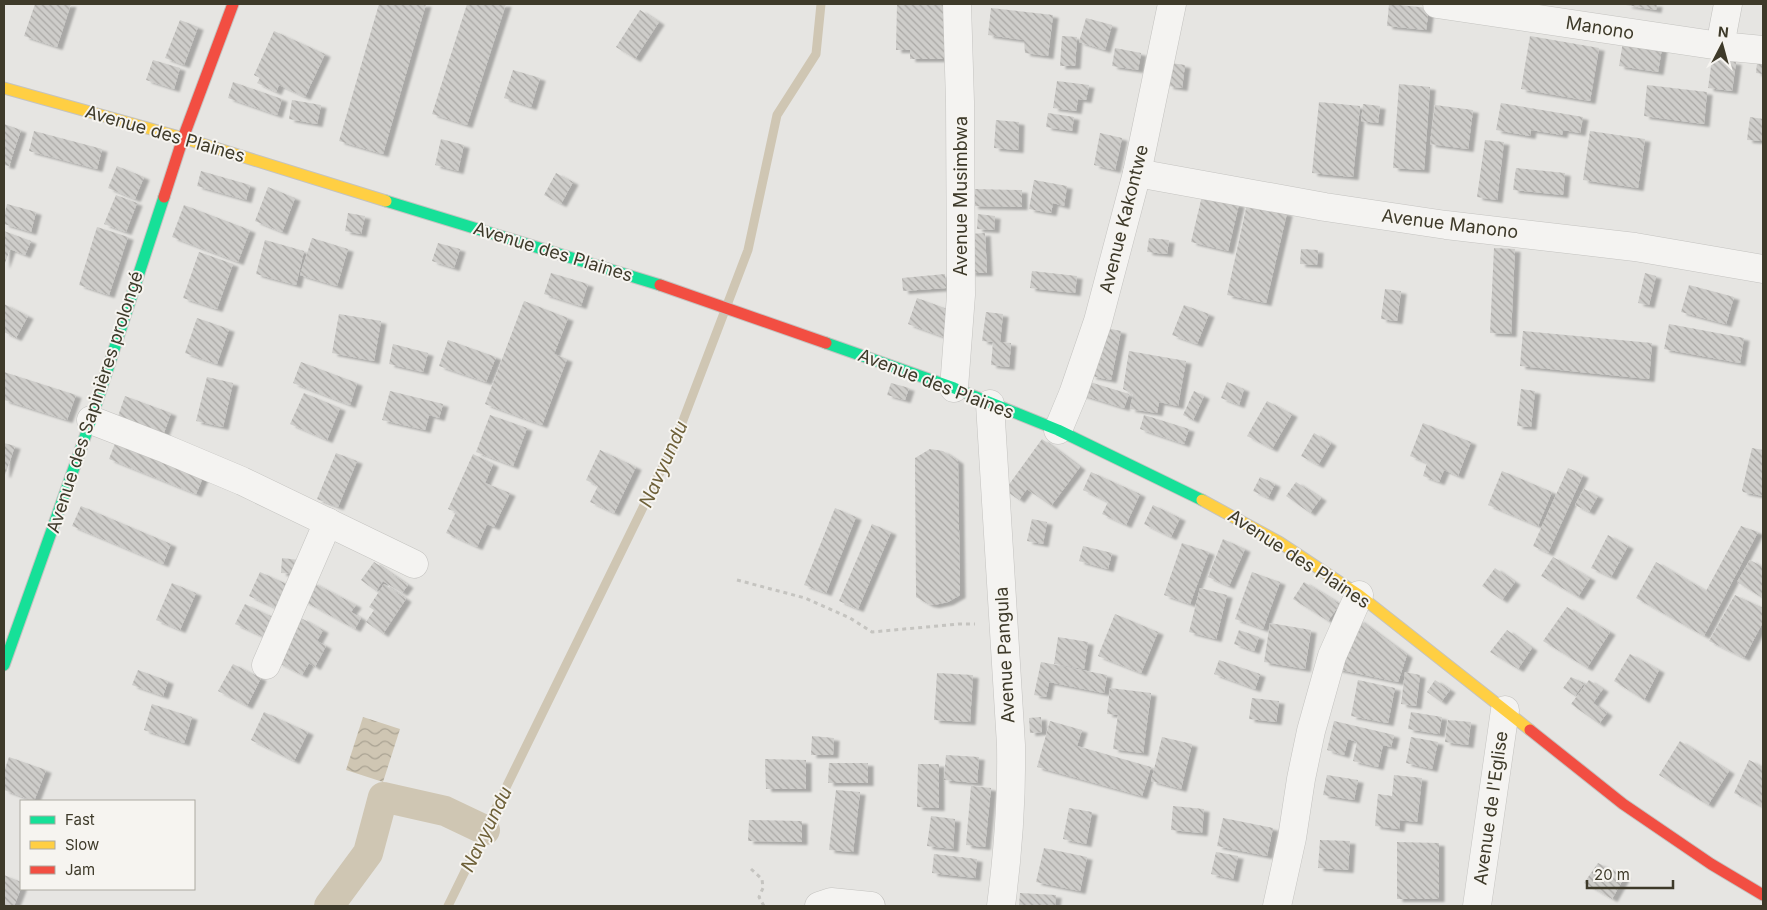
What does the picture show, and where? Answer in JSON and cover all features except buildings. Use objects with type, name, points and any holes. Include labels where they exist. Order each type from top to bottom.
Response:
[{"type":"street","name":"Avenue des Sapinières prolongé","points":[[4,665],[90,420],[183,138],[233,4]]},
{"type":"street","name":"Avenue Musimbwa","points":[[954,388],[961,295],[960,102],[956,4]]},
{"type":"street","name":"Avenue Kakontwe","points":[[1058,430],[1073,394],[1098,321],[1137,173],[1172,4]]},
{"type":"street","name":"Manono","points":[[1436,4],[1492,8],[1720,46],[1763,50]]},
{"type":"street","points":[[1720,46],[1728,4]]},
{"type":"street","name":"Avenue des Plaines","points":[[4,88],[183,138],[688,294],[954,388],[1058,430],[1228,513],[1279,542],[1359,595],[1623,804],[1711,864],[1763,895]]},
{"type":"street","name":"Avenue Manono","points":[[1137,173],[1325,207],[1446,225],[1636,247],[1763,269]]},
{"type":"street","name":"Avenue Pangula","points":[[990,404],[1012,790],[1002,906]]},
{"type":"street","points":[[90,420],[166,448],[242,481],[414,564]]},
{"type":"street","points":[[266,665],[328,522]]},
{"type":"street","points":[[1277,906],[1292,838],[1311,731],[1332,656],[1359,595]]},
{"type":"street","name":"Avenue de l'Eglise","points":[[1477,906],[1505,710]]},
{"type":"street","points":[[819,906],[831,902],[871,906]]},
{"type":"path","points":[[737,580],[806,598],[850,618],[872,632],[959,624],[1004,626]]},
{"type":"path","points":[[751,869],[762,879],[763,888],[759,897],[764,906]]},
{"type":"water","points":[[363,717],[400,729],[383,782],[346,770]]},
{"type":"waterway","name":"Navyundu","points":[[448,906],[674,444],[748,250],[777,115],[816,54],[821,4]]},
{"type":"waterway","points":[[329,906],[368,853],[383,797],[445,811],[485,830]]},
{"type":"traffic: fast","points":[[4,665],[91,420],[164,197]]},
{"type":"traffic: fast","points":[[386,201],[660,285]]},
{"type":"traffic: fast","points":[[826,343],[954,388],[1058,430],[1202,500]]},
{"type":"traffic: slow","points":[[4,88],[183,138],[386,201]]},
{"type":"traffic: slow","points":[[1202,500],[1279,542],[1359,595],[1530,730]]},
{"type":"traffic: jam","points":[[164,197],[183,138],[233,4]]},
{"type":"traffic: jam","points":[[660,285],[826,343]]},
{"type":"traffic: jam","points":[[1530,730],[1623,804],[1711,864],[1763,895]]}]
